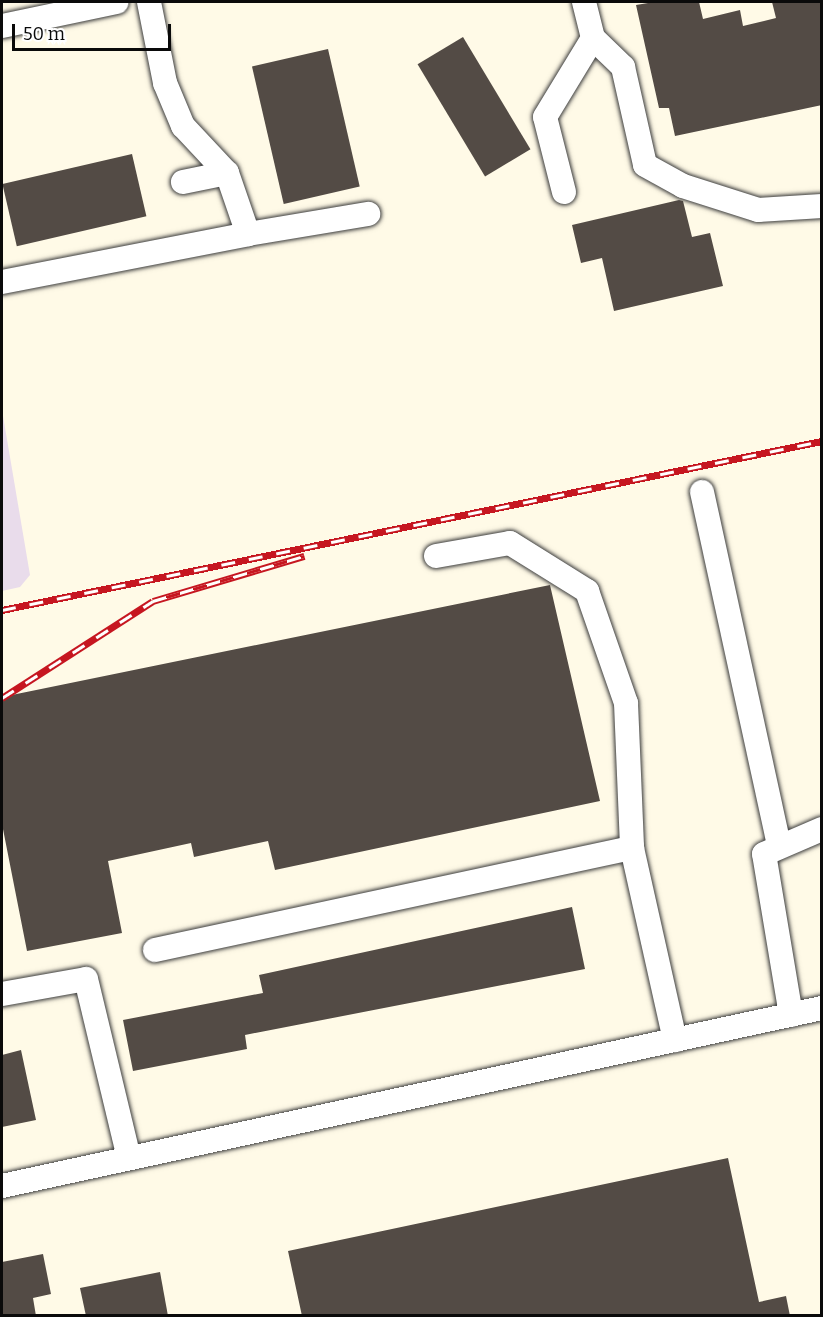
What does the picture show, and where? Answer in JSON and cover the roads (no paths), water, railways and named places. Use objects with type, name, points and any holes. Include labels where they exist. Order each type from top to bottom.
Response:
[{"type":"street","points":[[2,26],[34,10],[117,2]]},
{"type":"street","points":[[149,2],[165,83],[183,126],[227,172],[248,234]]},
{"type":"street","points":[[584,2],[593,38],[623,67],[645,165],[683,186],[758,210],[822,206]]},
{"type":"street","points":[[564,192],[545,117],[593,38]]},
{"type":"street","points":[[183,182],[227,172]]},
{"type":"street","points":[[2,282],[248,234],[368,214]]},
{"type":"street","points":[[702,492],[779,846]]},
{"type":"street","points":[[436,556],[510,543],[586,591],[626,703],[632,848],[675,1040]]},
{"type":"street","points":[[791,1015],[764,854],[822,829]]},
{"type":"street","points":[[155,950],[632,848]]},
{"type":"street","points":[[2,994],[86,979],[129,1158]]},
{"type":"street","points":[[2,1186],[822,1008]]},
{"type":"railway","points":[[2,610],[822,441]]},
{"type":"railway","points":[[2,698],[153,601],[304,556]]}]
